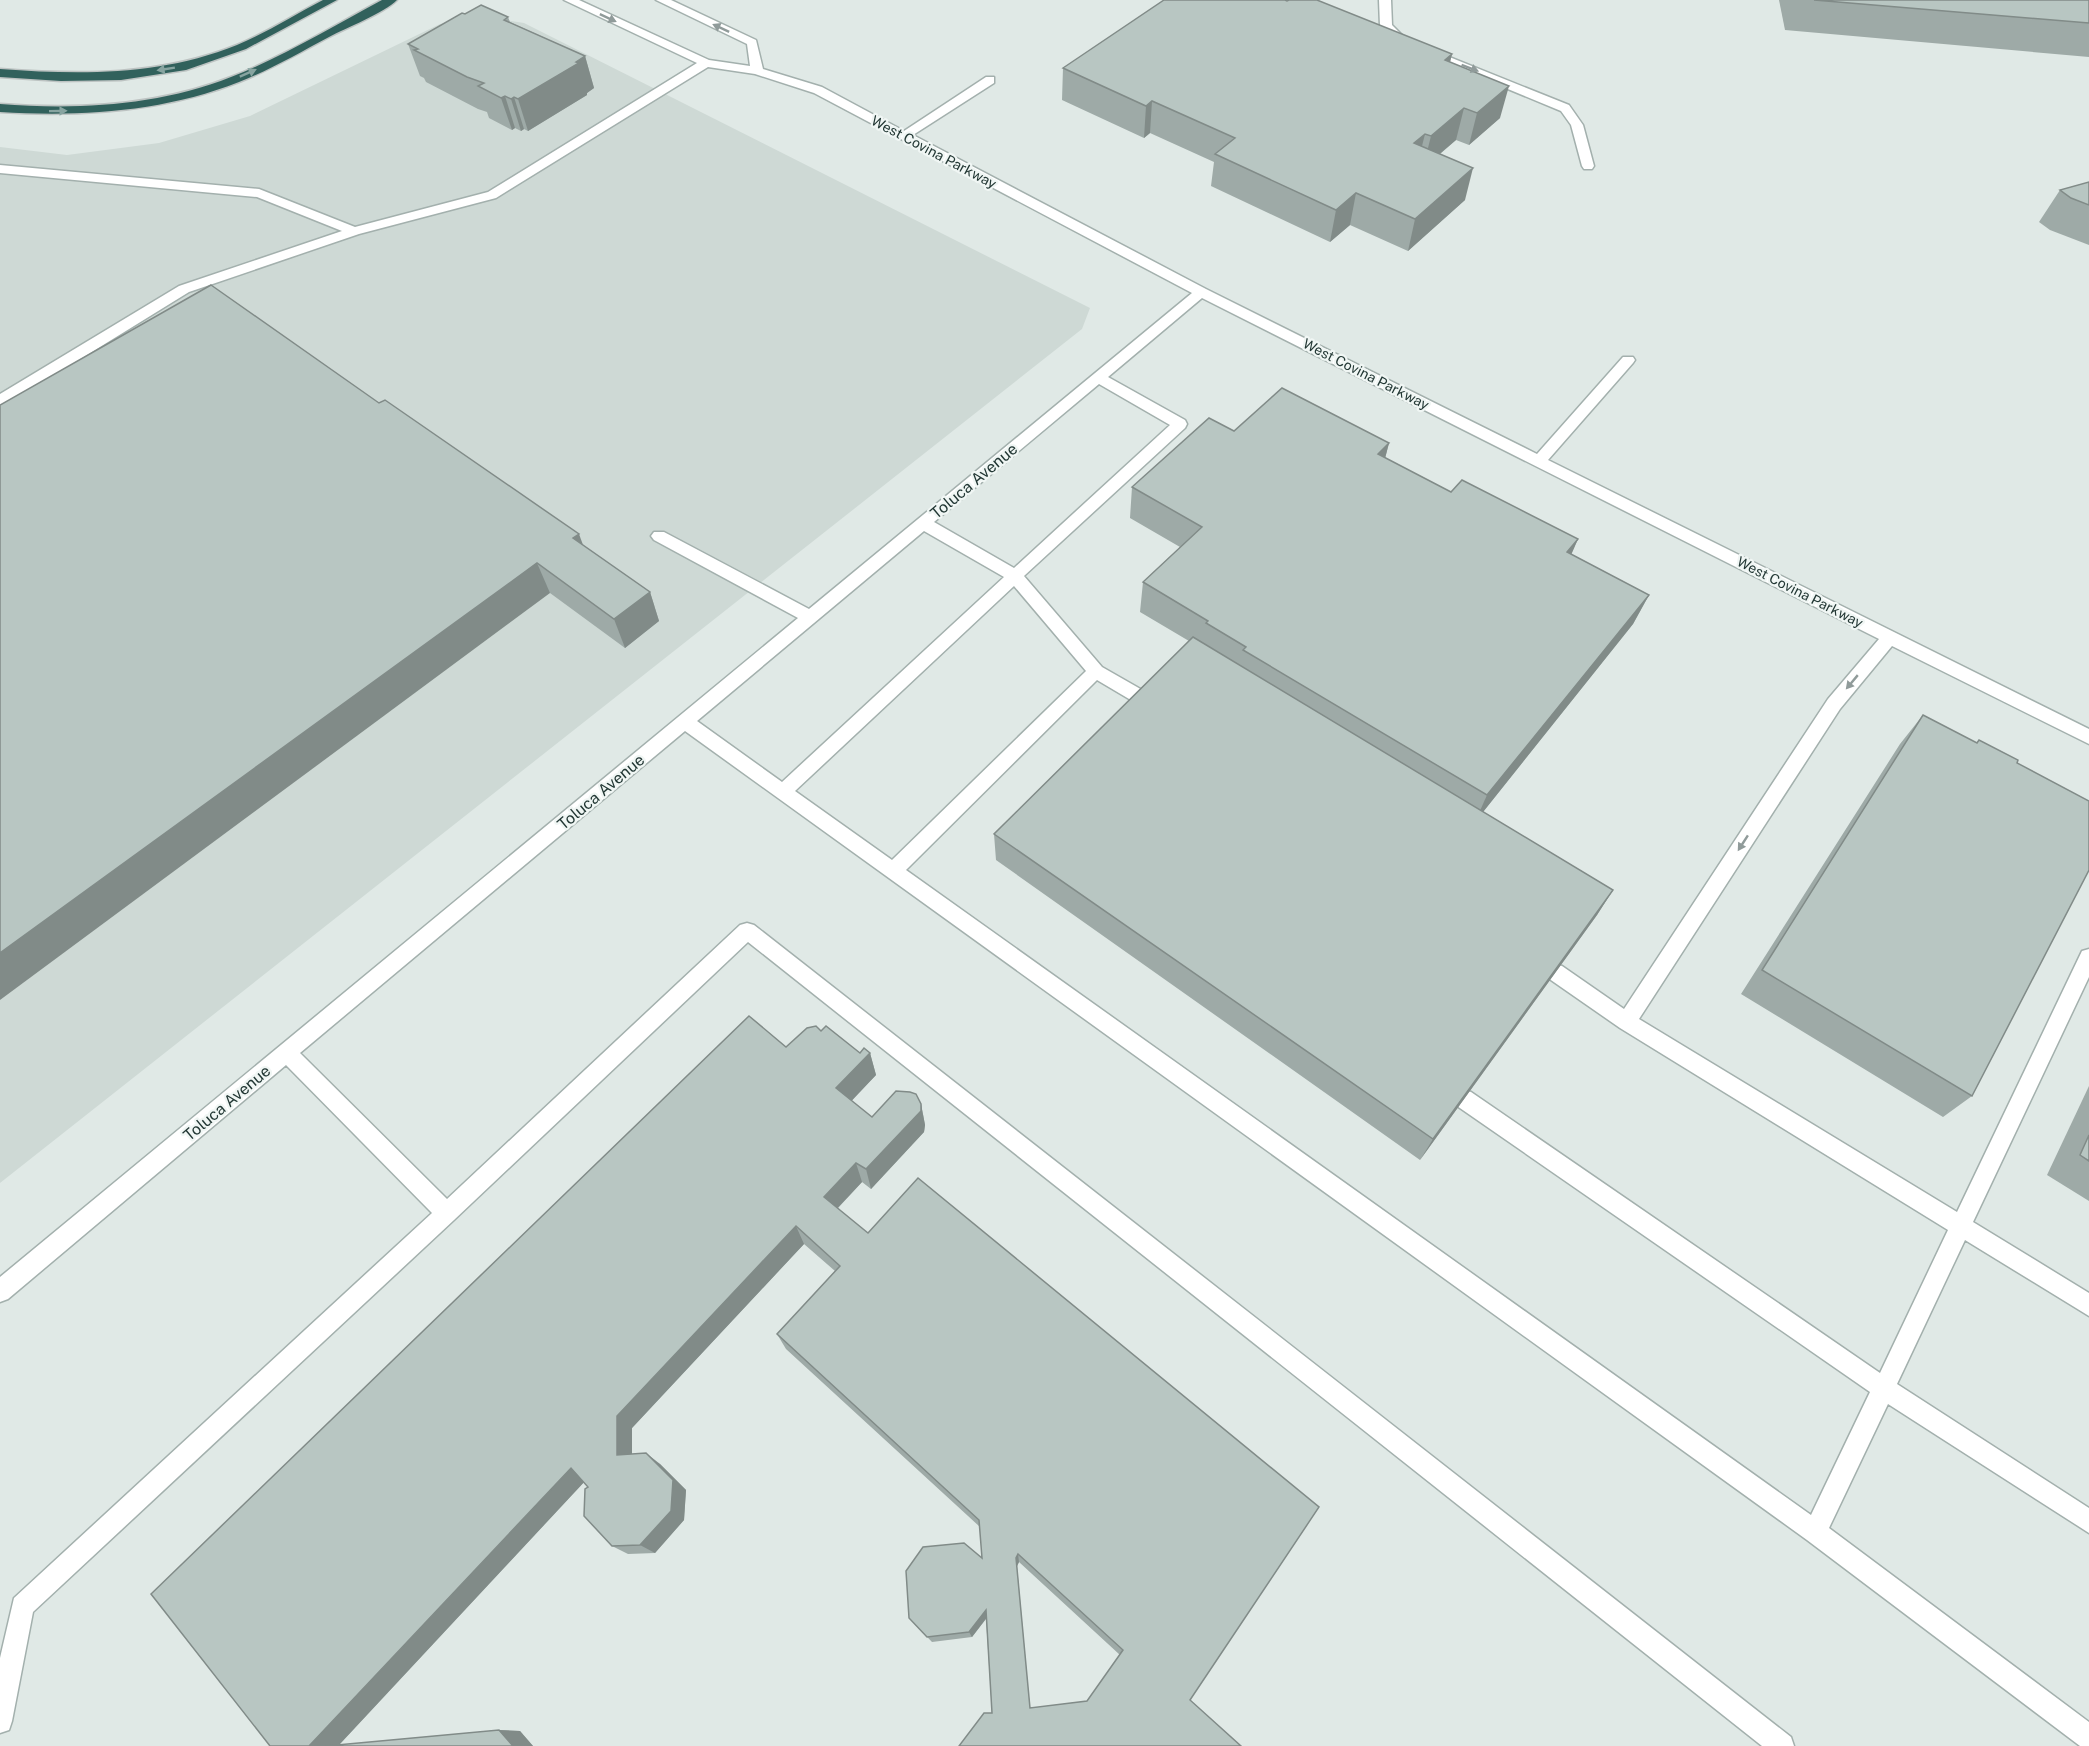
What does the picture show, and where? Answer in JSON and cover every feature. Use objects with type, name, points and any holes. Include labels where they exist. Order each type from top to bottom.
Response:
[{"type":"highway","points":[[0,73],[61,78],[121,76],[186,66],[242,47],[331,0]]},
{"type":"highway","points":[[0,108],[76,111],[179,96],[224,84],[272,62],[391,0]]},
{"type":"street","name":"West Covina Parkway","points":[[570,0],[706,63],[757,71],[818,90],[1201,292],[2089,736]]},
{"type":"street","points":[[662,0],[752,42],[757,71]]},
{"type":"street","points":[[1385,0],[1386,26],[1403,42],[1565,108],[1577,125],[1588,166]]},
{"type":"street","points":[[0,400],[184,289],[354,231],[492,195],[706,63]]},
{"type":"street","points":[[904,136],[990,80]]},
{"type":"street","points":[[0,169],[259,193],[354,231]]},
{"type":"street","name":"Toluca Avenue","points":[[0,1291],[1201,292]]},
{"type":"street","points":[[1539,461],[1628,360]]},
{"type":"street","points":[[783,792],[1180,424],[1098,377]]},
{"type":"street","points":[[923,523],[1015,576],[1096,671],[1152,704]]},
{"type":"street","points":[[659,536],[811,617]]},
{"type":"street","points":[[1627,1022],[1834,704],[1890,637]]},
{"type":"street","points":[[893,871],[1096,671]]},
{"type":"street","points":[[685,722],[1815,1532],[2089,1737]]},
{"type":"street","points":[[0,1721],[22,1606],[447,1213],[747,931],[1782,1746]]},
{"type":"street","points":[[1815,1532],[2089,957]]},
{"type":"street","points":[[1556,972],[1627,1022],[2089,1305]]},
{"type":"street","points":[[287,1053],[447,1213]]},
{"type":"street","points":[[1464,1099],[1883,1388],[2089,1521]]},
{"type":"shaded area","points":[[487,17],[524,23],[1090,308],[1082,329],[0,1183],[0,147],[67,155],[159,143],[250,116],[440,24]]},
{"type":"building","points":[[1164,0],[1317,0],[1452,54],[1445,60],[1509,86],[1477,113],[1464,108],[1431,136],[1425,134],[1414,143],[1473,168],[1415,219],[1356,193],[1336,210],[1215,154],[1235,138],[1152,101],[1146,106],[1063,68]]},
{"type":"building","points":[[1814,0],[2089,0],[2089,23]]},
{"type":"building","points":[[481,5],[508,17],[504,20],[585,56],[576,62],[579,63],[518,99],[514,97],[511,99],[505,96],[501,98],[478,86],[484,83],[467,77],[414,50],[418,49],[408,44],[462,13],[465,14]]},
{"type":"building","points":[[2089,182],[2089,205],[2071,198],[2060,190]]},
{"type":"building","points":[[211,285],[379,403],[385,400],[579,534],[573,538],[650,592],[614,619],[537,563],[0,953],[0,405]]},
{"type":"building","points":[[1282,388],[1389,443],[1378,454],[1451,492],[1462,480],[1578,539],[1567,552],[1649,595],[1487,795],[1243,650],[1246,647],[1206,623],[1208,621],[1143,582],[1202,527],[1132,487],[1209,418],[1234,431]]},
{"type":"building","points":[[1193,637],[1613,890],[1433,1139],[994,834]]},
{"type":"building","points":[[1923,715],[1977,743],[1979,740],[2018,760],[2017,763],[2089,801],[2089,870],[1972,1096],[1762,970]]},
{"type":"building","points":[[749,1016],[786,1047],[807,1028],[816,1026],[821,1031],[826,1026],[860,1053],[864,1048],[870,1053],[836,1088],[872,1117],[896,1091],[916,1094],[921,1104],[921,1111],[866,1169],[856,1163],[824,1197],[868,1233],[918,1178],[1319,1507],[1190,1700],[1241,1746],[959,1746],[984,1713],[992,1713],[986,1610],[969,1632],[927,1637],[909,1618],[906,1571],[923,1547],[964,1543],[982,1558],[979,1520],[777,1334],[840,1266],[796,1226],[617,1416],[617,1455],[646,1453],[673,1480],[671,1511],[640,1545],[612,1546],[584,1516],[585,1489],[588,1487],[571,1468],[309,1746],[270,1746],[151,1594]],"holes":[[[1018,1554],[1123,1650],[1087,1701],[1030,1708],[1016,1558]]]},
{"type":"building","points":[[2089,1135],[2089,1161],[2080,1155]]},
{"type":"building","points":[[499,1730],[513,1746],[326,1746]]}]
